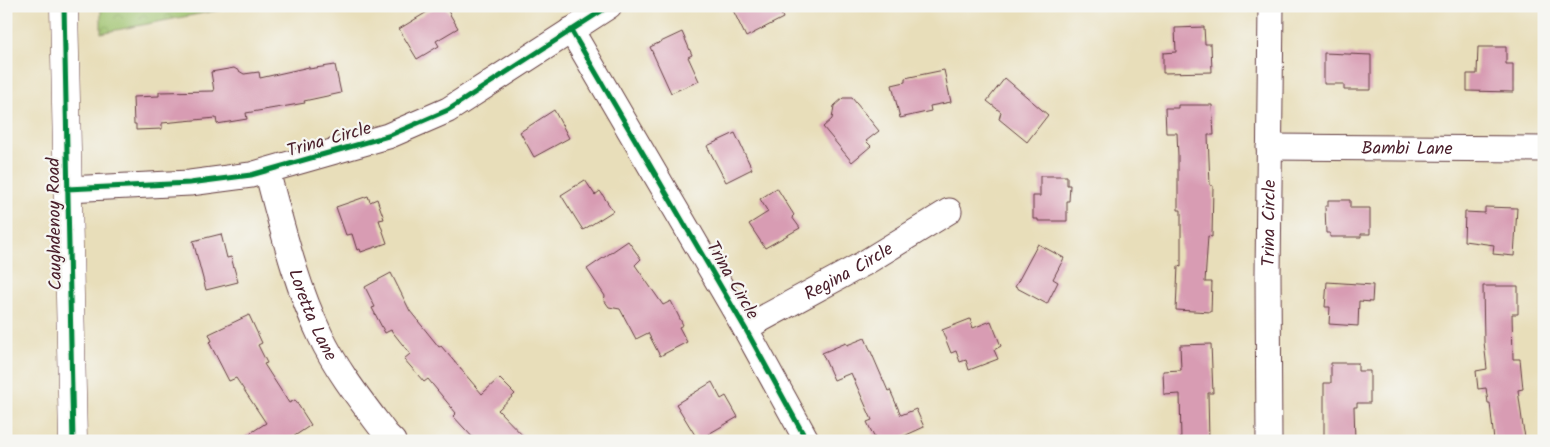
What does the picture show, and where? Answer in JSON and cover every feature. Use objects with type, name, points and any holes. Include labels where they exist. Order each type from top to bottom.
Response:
[{"type":"street","name":"Caughdenoy Road","points":[[64,6],[73,441]]},
{"type":"street","name":"Trina Circle","points":[[67,189],[190,183],[266,171],[388,136],[448,110],[609,6]]},
{"type":"street","name":"Trina Circle","points":[[1269,441],[1268,276],[1271,6]]},
{"type":"street","name":"Trina Circle","points":[[571,30],[745,328],[807,441]]},
{"type":"street","name":"Bambi Lane","points":[[1269,147],[1544,150]]},
{"type":"street","name":"Loretta Lane","points":[[266,171],[300,289],[320,336],[343,377],[393,441]]},
{"type":"street","name":"Regina Circle","points":[[745,328],[863,264],[948,211]]},
{"type":"green space","points":[[101,6],[240,6],[101,33]]},
{"type":"building","points":[[437,6],[445,6],[458,28],[436,41],[439,46],[417,59],[399,29]]},
{"type":"building","points":[[731,6],[778,6],[783,18],[746,37]]},
{"type":"building","points":[[1204,27],[1205,44],[1211,44],[1212,72],[1163,73],[1163,53],[1176,52],[1175,28]]},
{"type":"building","points":[[682,32],[692,55],[688,57],[699,81],[671,93],[650,47]]},
{"type":"building","points":[[1478,47],[1506,47],[1506,64],[1513,64],[1513,92],[1467,91],[1467,74],[1477,74]]},
{"type":"building","points":[[1324,53],[1371,55],[1371,90],[1344,90],[1344,84],[1324,84]]},
{"type":"building","points":[[335,65],[341,93],[304,101],[305,103],[246,113],[247,119],[217,124],[216,118],[162,123],[162,129],[136,130],[136,124],[134,124],[133,97],[159,96],[159,92],[214,91],[211,72],[234,68],[244,74],[259,72],[260,78],[309,67],[309,69]]},
{"type":"building","points":[[944,70],[951,102],[930,106],[931,111],[900,118],[892,85],[905,82],[905,78]]},
{"type":"building","points":[[1005,78],[1048,115],[1027,142],[999,119],[1001,112],[987,101]]},
{"type":"building","points":[[843,98],[852,98],[879,131],[866,141],[871,146],[852,162],[823,127],[832,119],[834,106]]},
{"type":"building","points":[[1178,105],[1212,105],[1214,135],[1208,135],[1210,185],[1213,186],[1212,237],[1208,236],[1205,282],[1212,282],[1211,312],[1176,310],[1178,266],[1181,267],[1181,210],[1178,210],[1177,133],[1166,133],[1165,108],[1178,108]]},
{"type":"building","points":[[554,110],[569,138],[534,157],[520,132]]},
{"type":"building","points":[[735,133],[752,169],[726,182],[707,146]]},
{"type":"building","points":[[1040,176],[1067,176],[1067,185],[1070,185],[1069,201],[1067,201],[1067,221],[1038,221],[1038,219],[1033,219],[1033,196],[1040,196]]},
{"type":"building","points":[[585,180],[595,195],[600,191],[613,211],[583,230],[561,195]]},
{"type":"building","points":[[777,188],[800,228],[765,248],[749,224],[768,212],[760,199]]},
{"type":"building","points":[[368,196],[370,202],[377,199],[384,219],[379,220],[387,243],[361,252],[360,249],[357,250],[352,234],[346,235],[336,207]]},
{"type":"building","points":[[1328,200],[1350,200],[1350,208],[1370,208],[1370,234],[1361,234],[1361,237],[1330,237],[1330,233],[1326,233],[1325,206],[1328,206]]},
{"type":"building","points":[[1485,207],[1517,208],[1514,256],[1493,254],[1494,245],[1464,241],[1465,212],[1485,213]]},
{"type":"building","points":[[221,234],[227,258],[231,257],[238,282],[206,290],[193,241]]},
{"type":"building","points":[[628,241],[641,259],[635,265],[663,305],[671,301],[683,325],[679,327],[687,342],[660,356],[648,333],[636,339],[620,309],[609,307],[604,300],[605,296],[587,269]]},
{"type":"building","points":[[1038,244],[1064,258],[1053,279],[1058,282],[1047,304],[1015,287]]},
{"type":"building","points":[[391,273],[410,311],[439,347],[441,346],[482,394],[499,378],[515,394],[498,410],[528,441],[476,441],[453,416],[456,413],[428,379],[424,382],[404,359],[410,354],[391,330],[385,333],[372,308],[375,307],[365,287]]},
{"type":"building","points":[[1327,282],[1373,285],[1372,302],[1359,301],[1358,326],[1329,324],[1330,307],[1325,307]]},
{"type":"building","points":[[1483,286],[1518,286],[1518,314],[1512,314],[1513,359],[1520,359],[1523,389],[1518,390],[1526,441],[1494,441],[1490,403],[1488,403],[1486,388],[1478,389],[1476,371],[1487,369],[1484,342]]},
{"type":"building","points":[[249,315],[262,343],[258,345],[267,363],[264,364],[289,403],[295,400],[311,425],[287,441],[238,441],[266,423],[236,378],[229,381],[209,342],[212,341],[209,334]]},
{"type":"building","points":[[970,319],[973,328],[991,321],[1001,346],[994,350],[998,359],[969,370],[966,360],[960,362],[956,351],[951,353],[942,330]]},
{"type":"building","points":[[865,338],[888,391],[890,390],[901,415],[916,409],[924,427],[893,441],[876,441],[867,422],[872,420],[851,373],[834,380],[822,353],[846,343],[847,345]]},
{"type":"building","points":[[1211,344],[1213,393],[1208,393],[1209,441],[1181,441],[1180,394],[1164,395],[1163,371],[1181,370],[1180,345]]},
{"type":"building","points":[[1331,363],[1358,363],[1358,371],[1370,371],[1370,403],[1357,403],[1357,407],[1354,407],[1355,441],[1324,441],[1324,383],[1331,383]]},
{"type":"building","points":[[712,382],[721,399],[726,396],[738,417],[698,440],[676,404]]},
{"type":"cycle path","points":[[64,6],[73,441]]},
{"type":"cycle path","points":[[67,189],[190,183],[251,175],[388,136],[448,110],[609,6]]},
{"type":"cycle path","points":[[571,30],[745,328],[807,441]]}]
